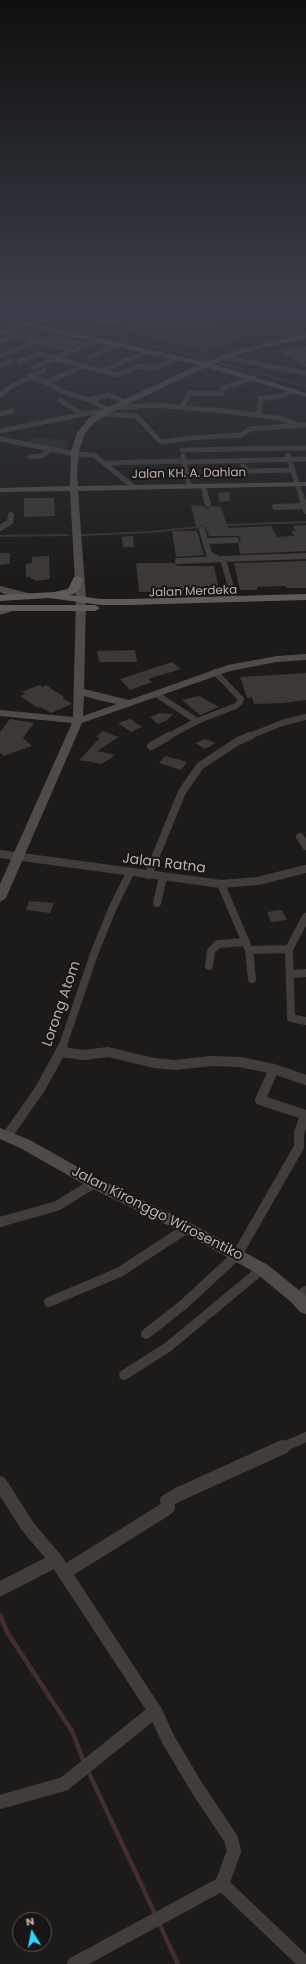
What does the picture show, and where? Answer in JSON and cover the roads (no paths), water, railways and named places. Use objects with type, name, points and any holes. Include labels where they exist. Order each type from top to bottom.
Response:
[{"type":"main road","points":[[2,602],[30,596],[49,595],[72,591],[75,588],[78,579]]},
{"type":"main road","points":[[49,595],[80,604]]},
{"type":"main road","name":"Jalan Merdeka","points":[[80,604],[100,602],[306,597]]},
{"type":"main road","name":"Jalan Merdeka","points":[[80,604],[306,601]]},
{"type":"main road","points":[[2,602],[80,604]]},
{"type":"street","points":[[60,400],[82,414]]},
{"type":"street","points":[[89,400],[107,411],[136,416],[161,441],[242,435],[250,429],[304,426]]},
{"type":"street","points":[[120,400],[126,402]]},
{"type":"street","points":[[0,898],[78,721],[80,604],[73,488],[75,454],[81,433],[92,420],[131,400]]},
{"type":"street","points":[[182,407],[187,400]]},
{"type":"street","points":[[259,400],[259,415]]},
{"type":"street","points":[[0,424],[3,430],[82,414],[148,405],[259,415],[304,426]]},
{"type":"street","points":[[0,414],[12,411]]},
{"type":"street","points":[[0,439],[8,442],[75,454],[94,455],[106,463],[134,487]]},
{"type":"street","points":[[177,441],[182,450],[189,486]]},
{"type":"street","points":[[0,447],[8,442]]},
{"type":"street","points":[[275,507],[305,508],[302,484],[292,470],[286,448]]},
{"type":"street","points":[[182,450],[306,448]]},
{"type":"street","points":[[30,457],[41,456],[52,449]]},
{"type":"street","points":[[106,463],[306,459]]},
{"type":"street","points":[[243,466],[248,471],[292,470]]},
{"type":"street","name":"Jalan KH. A. Dahlan","points":[[0,490],[302,484]]},
{"type":"street","points":[[203,486],[208,504]]},
{"type":"street","points":[[0,528],[10,522],[11,515]]},
{"type":"street","points":[[202,530],[207,541],[209,554],[221,559],[234,598]]},
{"type":"street","points":[[207,541],[236,540]]},
{"type":"street","points":[[178,561],[306,556]]},
{"type":"street","points":[[0,713],[78,721],[215,672],[263,661],[306,657]]},
{"type":"street","points":[[151,746],[197,721],[236,706],[240,702],[241,699],[215,672]]},
{"type":"street","points":[[79,691],[102,698],[130,703]]},
{"type":"street","points":[[156,694],[197,721]]},
{"type":"street","points":[[148,875],[164,840],[182,792],[200,766],[238,741],[282,723],[306,717]]},
{"type":"street","points":[[300,837],[306,846]]},
{"type":"street","name":"Jalan Ratna","points":[[0,854],[18,858],[163,878],[221,884],[258,881],[306,870]]},
{"type":"street","name":"Lorong Atom","points":[[3,1135],[40,1089],[61,1052],[94,954],[113,907],[130,873]]},
{"type":"street","points":[[157,903],[163,878]]},
{"type":"street","points":[[221,884],[248,946],[252,979]]},
{"type":"street","points":[[306,918],[289,948],[292,974],[291,1018],[306,1021]]},
{"type":"street","points":[[210,966],[211,951],[218,944],[289,948]]},
{"type":"street","points":[[292,974],[306,973]]},
{"type":"street","points":[[61,1052],[84,1055],[108,1052],[154,1063],[176,1066],[223,1060],[274,1069],[306,1080]]},
{"type":"street","points":[[146,1334],[183,1305],[237,1255],[258,1221],[267,1200],[280,1181],[299,1147],[299,1133],[306,1115],[261,1101],[274,1069]]},
{"type":"street","name":"Jalan Kironggo Wirosentiko","points":[[3,1135],[94,1183],[188,1228],[262,1270],[303,1298]]},
{"type":"street","points":[[0,1222],[50,1209],[94,1183]]},
{"type":"street","points":[[49,1302],[120,1272],[188,1228]]},
{"type":"street","points":[[124,1376],[168,1347],[262,1270]]},
{"type":"street","points":[[65,1572],[166,1509],[168,1507],[168,1501],[177,1495],[306,1437]]},
{"type":"street","points":[[0,1483],[28,1527],[65,1572],[155,1710],[168,1739],[197,1788],[231,1840],[234,1851],[222,1884],[74,1964]]},
{"type":"street","points":[[0,1589],[56,1560]]},
{"type":"street","points":[[0,1802],[57,1787],[94,1761],[155,1710]]},
{"type":"street","points":[[222,1884],[306,1964]]},
{"type":"waterway","points":[[224,525],[306,522]]},
{"type":"waterway","points":[[82,535],[151,532],[208,526]]},
{"type":"waterway","points":[[0,536],[68,535]]},
{"type":"waterway","points":[[0,1615],[7,1632],[72,1731],[84,1762]]},
{"type":"waterway","points":[[88,1771],[156,1916]]},
{"type":"waterway","points":[[159,1923],[178,1964]]}]
